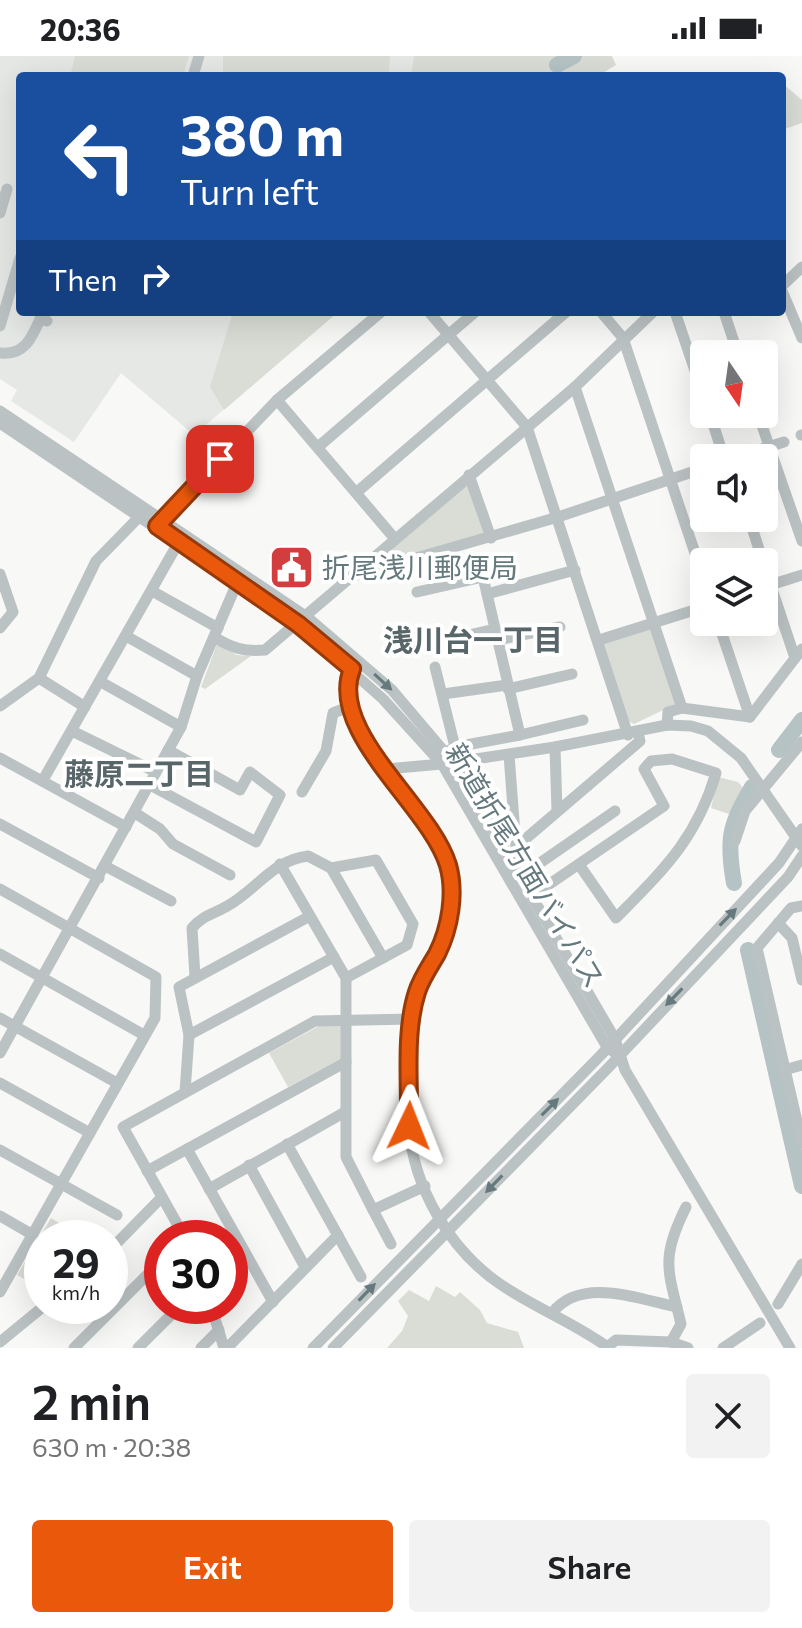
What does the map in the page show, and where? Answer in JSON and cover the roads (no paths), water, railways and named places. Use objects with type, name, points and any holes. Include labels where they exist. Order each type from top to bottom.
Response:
[{"type":"street","points":[[0,213],[7,189]]},
{"type":"street","points":[[0,326],[6,286],[16,266]]},
{"type":"street","points":[[786,284],[802,267]]},
{"type":"street","points":[[786,298],[802,338]]},
{"type":"street","points":[[161,523],[277,400],[376,316]]},
{"type":"street","points":[[433,316],[527,427],[599,640],[633,734],[640,741],[516,847]]},
{"type":"street","points":[[318,447],[470,316]]},
{"type":"street","points":[[357,492],[561,316]]},
{"type":"street","points":[[604,316],[623,338],[693,548]]},
{"type":"street","points":[[152,591],[239,650],[265,650],[303,621],[469,475],[575,387],[648,316]]},
{"type":"street","points":[[676,316],[690,356]]},
{"type":"street","points":[[725,316],[733,340]]},
{"type":"street","points":[[0,353],[21,350],[32,338],[40,319],[47,321]]},
{"type":"street","points":[[575,387],[682,708]]},
{"type":"street","points":[[277,400],[395,539]]},
{"type":"street","name":"新道折尾方面バイパス","points":[[2,420],[161,523],[303,621],[356,665],[449,757],[611,1043]]},
{"type":"street","points":[[778,444],[784,442]]},
{"type":"street","points":[[353,576],[491,538],[690,473]]},
{"type":"street","points":[[778,473],[802,541]]},
{"type":"street","points":[[469,475],[491,538]]},
{"type":"street","points":[[0,706],[39,678],[96,561],[144,512]]},
{"type":"street","points":[[43,780],[181,538]]},
{"type":"street","points":[[487,594],[575,570]]},
{"type":"street","points":[[0,574],[13,612],[0,628]]},
{"type":"street","points":[[778,583],[802,575]]},
{"type":"street","points":[[0,1053],[181,727],[197,676],[239,577]]},
{"type":"street","points":[[417,592],[483,577],[520,735]]},
{"type":"street","points":[[750,717],[798,654],[778,609]]},
{"type":"street","points":[[599,640],[690,611]]},
{"type":"street","points":[[429,644],[560,627]]},
{"type":"street","points":[[126,636],[197,676]]},
{"type":"street","points":[[723,636],[750,717]]},
{"type":"street","points":[[356,665],[346,684],[362,737],[432,830],[448,865],[453,896],[439,949],[417,990],[412,1019],[409,1126],[414,1157],[440,1217],[468,1257],[498,1283],[607,1347],[616,1340],[671,1342],[688,1348]]},
{"type":"street","points":[[435,667],[443,694],[449,757],[532,896],[611,1043],[790,1348]]},
{"type":"street","points":[[443,694],[507,687],[572,674]]},
{"type":"street","points":[[39,678],[85,707]]},
{"type":"street","points":[[101,682],[181,727]]},
{"type":"street","points":[[302,792],[326,751],[333,713],[351,706]]},
{"type":"street","points":[[667,725],[668,712],[682,708],[750,717]]},
{"type":"street","points":[[386,769],[449,757],[583,720]]},
{"type":"street","points":[[313,1348],[611,1043],[800,838],[727,743],[708,731],[667,725],[633,734],[509,755],[449,757]]},
{"type":"street","points":[[72,731],[156,772]]},
{"type":"street","points":[[735,841],[745,811],[802,742]]},
{"type":"street","points":[[555,747],[557,810]]},
{"type":"street","points":[[150,785],[256,842],[280,795],[250,772],[240,790],[168,750]]},
{"type":"street","points":[[509,755],[516,847],[528,863],[537,865],[615,811]]},
{"type":"street","points":[[0,758],[126,827]]},
{"type":"street","points":[[532,896],[664,806],[644,769],[651,761],[672,759],[716,773],[705,810],[673,860],[616,918],[580,866]]},
{"type":"street","points":[[135,813],[160,829],[173,844],[230,875]]},
{"type":"street","points":[[0,824],[99,878]]},
{"type":"street","points":[[195,977],[192,928],[203,915],[229,905],[280,864],[308,856],[331,868],[383,958]]},
{"type":"street","points":[[333,1348],[788,877],[802,856]]},
{"type":"street","points":[[331,868],[376,860],[413,924],[407,945],[346,978]]},
{"type":"street","points":[[280,864],[346,978],[346,1157],[391,1244]]},
{"type":"street","points":[[105,866],[171,901]]},
{"type":"street","points":[[0,889],[156,977],[155,1018],[41,1220]]},
{"type":"street","points":[[802,906],[791,908],[757,948],[802,1143]]},
{"type":"street","points":[[185,1092],[189,1035],[179,987],[310,916]]},
{"type":"street","points":[[778,923],[797,937],[802,980]]},
{"type":"street","points":[[0,954],[144,1035]]},
{"type":"street","points":[[189,1035],[334,957]]},
{"type":"street","points":[[0,1018],[117,1083]]},
{"type":"street","points":[[174,1220],[123,1127],[315,1021],[412,1019]]},
{"type":"street","points":[[147,1171],[346,1062]]},
{"type":"street","points":[[784,1070],[802,1065]]},
{"type":"street","points":[[0,1083],[90,1133]]},
{"type":"street","points":[[209,1189],[345,1112]]},
{"type":"street","points":[[287,1144],[361,1277]]},
{"type":"street","points":[[187,1149],[273,1302]]},
{"type":"street","points":[[0,1150],[117,1215]]},
{"type":"street","points":[[249,1165],[305,1267]]},
{"type":"street","points":[[373,1210],[425,1186]]},
{"type":"street","points":[[128,1232],[161,1198]]},
{"type":"street","points":[[671,1342],[681,1324],[666,1266],[671,1237],[686,1207]]},
{"type":"street","points":[[0,1216],[24,1230]]},
{"type":"street","points":[[217,1324],[226,1348],[338,1235]]},
{"type":"street","points":[[2,1285],[24,1250]]},
{"type":"street","points":[[778,1304],[802,1264]]},
{"type":"street","points":[[81,1346],[144,1279]]},
{"type":"street","points":[[552,1313],[571,1297],[586,1292],[611,1293],[677,1307]]},
{"type":"street","points":[[0,1342],[24,1322]]},
{"type":"street","points":[[723,1348],[760,1323]]},
{"type":"street","points":[[138,1348],[162,1324]]},
{"type":"street","points":[[201,1348],[219,1330]]},
{"type":"waterway","points":[[557,65],[574,56]]},
{"type":"waterway","points":[[779,750],[802,720]]},
{"type":"waterway","points":[[734,883],[730,854],[732,832],[752,787]]},
{"type":"waterway","points":[[748,950],[802,1186]]},
{"type":"place","name":"折尾浅川郵便局","points":[[291,567]]},
{"type":"district","name":"浅川台一丁目","points":[[473,638]]},
{"type":"district","name":"藤原二丁目","points":[[139,772]]}]
